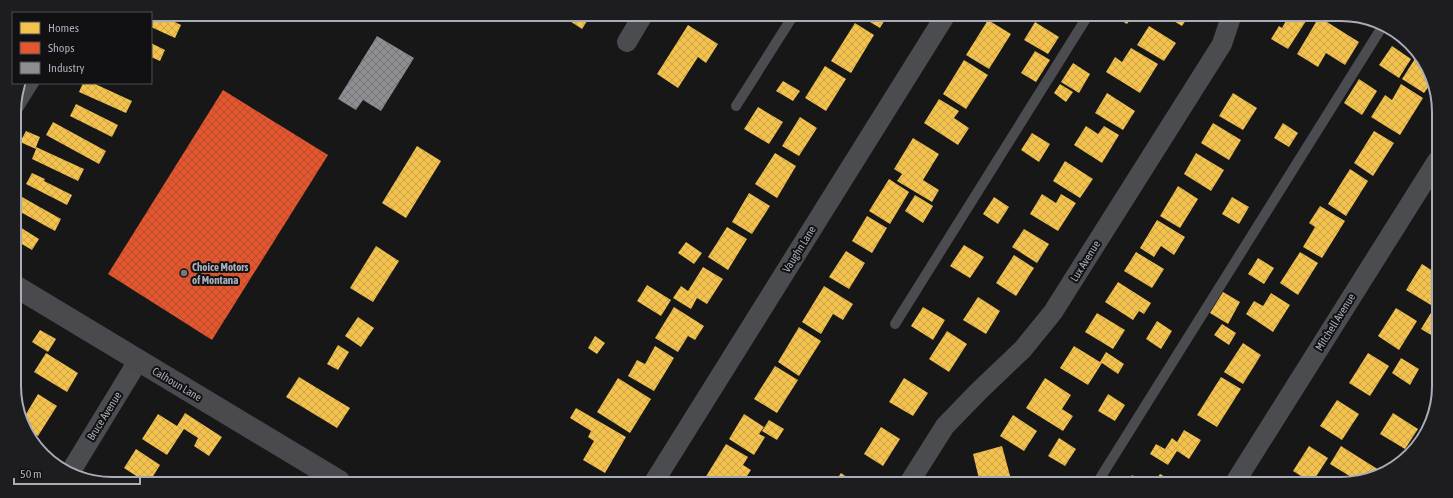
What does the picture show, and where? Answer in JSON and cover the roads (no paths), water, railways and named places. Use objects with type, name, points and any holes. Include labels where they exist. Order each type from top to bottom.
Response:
[{"type":"street","points":[[626,42],[639,21]]},
{"type":"street","name":"Vaughn Lane","points":[[657,477],[942,21]]},
{"type":"street","name":"Lux Avenue","points":[[913,477],[945,426],[1023,349],[1053,312],[1222,44],[1230,21]]},
{"type":"street","name":"Mitchell Avenue","points":[[1238,477],[1432,169]]},
{"type":"street","name":"Calhoun Lane","points":[[21,290],[332,477]]},
{"type":"street","name":"Bruce Avenue","points":[[73,468],[138,361]]},
{"type":"lane","points":[[736,106],[790,21]]},
{"type":"lane","points":[[895,324],[1084,21]]},
{"type":"lane","points":[[1101,477],[1380,30]]},
{"type":"lane","points":[[22,100],[33,84]]},
{"type":"place","name":"Choice Motors of Montana","points":[[184,273]]}]
